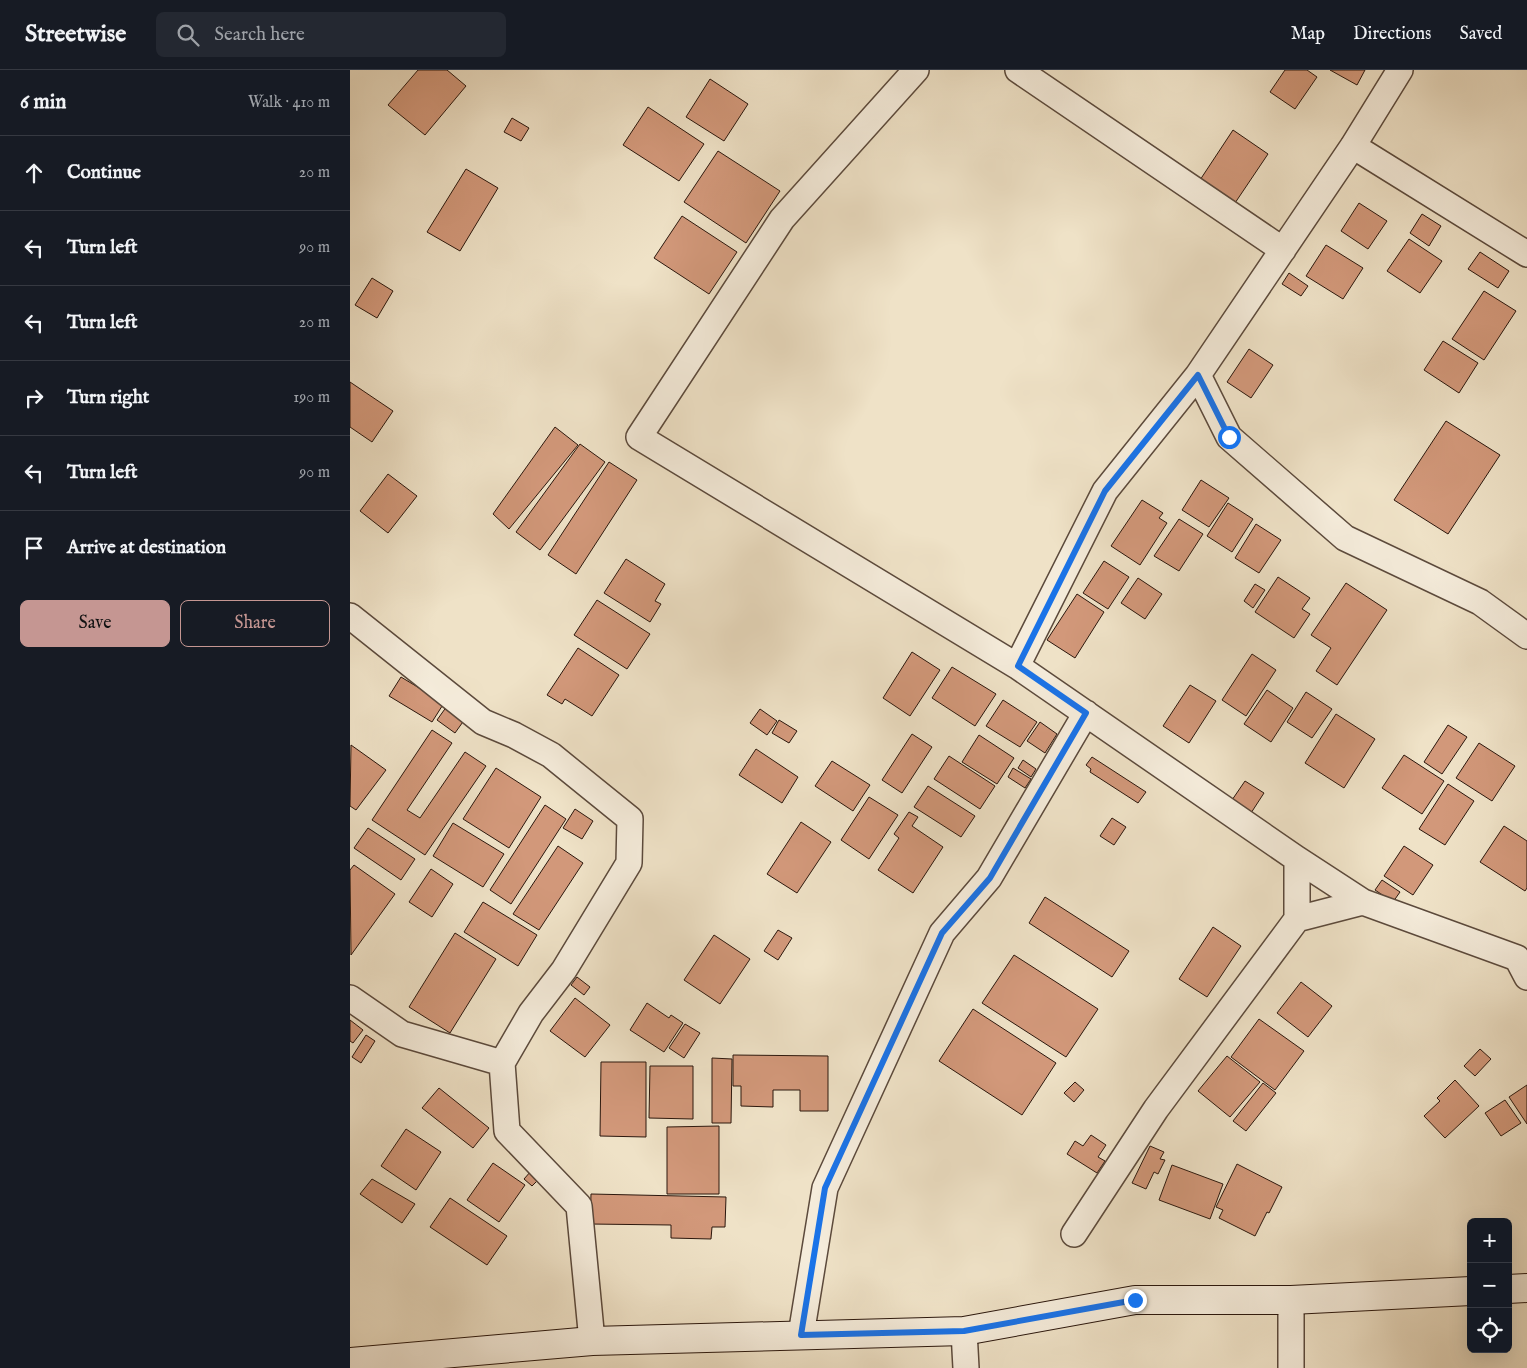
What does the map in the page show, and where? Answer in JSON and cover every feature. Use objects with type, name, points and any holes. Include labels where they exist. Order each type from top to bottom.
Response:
[{"type":"street","points":[[916,70],[782,219],[639,436],[1018,666],[1297,859],[1363,902],[1524,960]]},
{"type":"street","points":[[1018,70],[1283,250]]},
{"type":"street","points":[[1018,666],[1105,491],[1198,375],[1353,146],[1400,70]]},
{"type":"street","points":[[1353,146],[1527,254]]},
{"type":"street","points":[[1198,375],[1229,437],[1345,538],[1480,602],[1527,636]]},
{"type":"street","points":[[350,616],[483,722],[514,735],[551,755],[630,819],[629,863],[564,970],[531,1012],[502,1063],[507,1131],[579,1206],[592,1341]]},
{"type":"street","points":[[801,1335],[825,1188],[942,933],[990,878],[1086,713]]},
{"type":"street","points":[[1074,1234],[1156,1109],[1297,919],[1297,859]]},
{"type":"street","points":[[1297,919],[1363,902]]},
{"type":"street","points":[[350,998],[402,1034],[502,1063]]},
{"type":"street","points":[[1512,1289],[1527,1288]]},
{"type":"street","points":[[350,1362],[592,1341],[964,1331],[1135,1300],[1291,1300],[1467,1291]]},
{"type":"street","points":[[1291,1300],[1291,1368]]},
{"type":"street","points":[[964,1331],[966,1368]]},
{"type":"building","points":[[418,70],[447,70],[466,86],[425,135],[388,105]]},
{"type":"building","points":[[1285,70],[1307,70],[1317,77],[1295,109],[1270,92]]},
{"type":"building","points":[[1330,70],[1365,70],[1357,85]]},
{"type":"building","points":[[710,79],[748,104],[724,141],[686,117]]},
{"type":"building","points":[[648,107],[704,144],[679,181],[623,145]]},
{"type":"building","points":[[512,118],[529,128],[521,141],[504,132]]},
{"type":"building","points":[[1233,130],[1268,154],[1235,203],[1200,180]]},
{"type":"building","points":[[718,151],[780,191],[746,243],[684,202]]},
{"type":"building","points":[[466,169],[498,188],[460,251],[427,232]]},
{"type":"building","points":[[1359,203],[1387,221],[1368,249],[1341,231]]},
{"type":"building","points":[[1422,214],[1441,226],[1429,246],[1410,233]]},
{"type":"building","points":[[682,216],[737,252],[709,294],[654,258]]},
{"type":"building","points":[[1409,239],[1442,261],[1420,293],[1387,271]]},
{"type":"building","points":[[1326,245],[1363,268],[1343,299],[1306,276]]},
{"type":"building","points":[[1480,252],[1509,271],[1498,288],[1468,269]]},
{"type":"building","points":[[1289,273],[1308,286],[1301,296],[1282,284]]},
{"type":"building","points":[[372,278],[393,291],[377,318],[355,305]]},
{"type":"building","points":[[1484,291],[1516,311],[1484,360],[1452,339]]},
{"type":"building","points":[[1443,341],[1478,363],[1459,393],[1424,370]]},
{"type":"building","points":[[1249,349],[1273,365],[1251,398],[1227,382]]},
{"type":"building","points":[[350,382],[393,411],[372,442],[350,427]]},
{"type":"building","points":[[1446,421],[1500,455],[1448,534],[1394,500]]},
{"type":"building","points":[[555,427],[578,445],[509,529],[493,514]]},
{"type":"building","points":[[580,444],[605,462],[540,550],[516,532]]},
{"type":"building","points":[[609,462],[637,480],[576,574],[548,555]]},
{"type":"building","points":[[388,474],[417,496],[388,533],[360,511]]},
{"type":"building","points":[[1201,480],[1229,498],[1209,527],[1182,510]]},
{"type":"building","points":[[1142,500],[1163,513],[1159,518],[1167,523],[1140,565],[1111,546]]},
{"type":"building","points":[[1228,503],[1253,519],[1232,552],[1207,536]]},
{"type":"building","points":[[1179,519],[1203,534],[1179,571],[1154,556]]},
{"type":"building","points":[[1256,524],[1281,540],[1259,573],[1235,558]]},
{"type":"building","points":[[626,559],[665,584],[655,601],[661,604],[650,622],[604,593]]},
{"type":"building","points":[[1104,561],[1129,577],[1108,609],[1083,593]]},
{"type":"building","points":[[1278,577],[1310,598],[1302,609],[1310,614],[1294,638],[1255,612]]},
{"type":"building","points":[[1138,578],[1162,594],[1145,619],[1121,603]]},
{"type":"building","points":[[1346,583],[1387,610],[1337,685],[1316,671],[1331,648],[1311,635]]},
{"type":"building","points":[[1255,584],[1265,590],[1253,608],[1244,601]]},
{"type":"building","points":[[1077,594],[1104,612],[1075,658],[1047,640]]},
{"type":"building","points":[[597,600],[650,634],[627,669],[574,635]]},
{"type":"building","points":[[578,648],[619,675],[592,716],[565,699],[562,704],[547,695]]},
{"type":"building","points":[[912,652],[940,670],[910,716],[883,698]]},
{"type":"building","points":[[1252,654],[1276,670],[1246,716],[1222,700]]},
{"type":"building","points":[[952,667],[996,694],[975,726],[932,698]]},
{"type":"building","points":[[401,677],[444,703],[432,722],[389,696]]},
{"type":"building","points":[[1190,685],[1216,701],[1189,743],[1163,726]]},
{"type":"building","points":[[1267,690],[1293,708],[1271,742],[1244,724]]},
{"type":"building","points":[[1306,692],[1332,709],[1312,738],[1287,722]]},
{"type":"building","points":[[1003,700],[1037,722],[1020,747],[986,726]]},
{"type":"building","points":[[447,706],[465,719],[455,733],[437,720]]},
{"type":"building","points":[[760,709],[777,721],[767,735],[750,723]]},
{"type":"building","points":[[1336,714],[1375,739],[1344,788],[1305,763]]},
{"type":"building","points":[[779,720],[797,731],[789,743],[772,733]]},
{"type":"building","points":[[1040,722],[1057,734],[1045,753],[1027,741]]},
{"type":"building","points":[[1448,725],[1467,737],[1442,774],[1424,762]]},
{"type":"building","points":[[432,730],[452,743],[407,810],[420,818],[465,752],[486,766],[425,855],[372,820]]},
{"type":"building","points":[[912,734],[932,747],[902,793],[882,780]]},
{"type":"building","points":[[979,735],[1014,758],[997,784],[962,762]]},
{"type":"building","points":[[1479,743],[1515,766],[1492,801],[1456,778]]},
{"type":"building","points":[[351,745],[386,770],[356,810],[350,806]]},
{"type":"building","points":[[756,749],[798,777],[782,803],[739,775]]},
{"type":"building","points":[[1404,755],[1444,781],[1422,814],[1382,788]]},
{"type":"building","points":[[949,756],[995,786],[980,809],[934,779]]},
{"type":"building","points":[[1092,757],[1146,792],[1138,803],[1090,772],[1091,769],[1086,765]]},
{"type":"building","points":[[1023,760],[1036,769],[1031,777],[1018,768]]},
{"type":"building","points":[[832,761],[870,785],[853,811],[815,786]]},
{"type":"building","points":[[496,768],[541,797],[509,848],[463,819]]},
{"type":"building","points":[[1013,768],[1031,779],[1025,788],[1008,777]]},
{"type":"building","points":[[1245,781],[1264,793],[1251,813],[1232,800]]},
{"type":"building","points":[[1448,784],[1474,801],[1445,845],[1419,829]]},
{"type":"building","points":[[928,786],[975,816],[961,837],[914,807]]},
{"type":"building","points":[[869,797],[898,815],[869,859],[841,840]]},
{"type":"building","points":[[545,805],[566,819],[511,904],[490,890]]},
{"type":"building","points":[[575,809],[593,821],[582,839],[563,828]]},
{"type":"building","points":[[909,812],[918,817],[912,826],[943,847],[913,893],[878,870],[899,838],[894,834]]},
{"type":"building","points":[[1112,818],[1126,827],[1114,845],[1100,836]]},
{"type":"building","points":[[801,822],[831,842],[797,893],[767,874]]},
{"type":"building","points":[[453,823],[504,854],[483,887],[433,856]]},
{"type":"building","points":[[1504,826],[1527,841],[1527,888],[1525,891],[1480,862]]},
{"type":"building","points":[[368,828],[415,859],[401,880],[354,848]]},
{"type":"building","points":[[558,846],[583,863],[539,930],[513,914]]},
{"type":"building","points":[[1404,846],[1433,865],[1413,895],[1384,876]]},
{"type":"building","points":[[354,865],[395,894],[351,955],[350,870]]},
{"type":"building","points":[[431,869],[453,884],[432,917],[409,902]]},
{"type":"building","points":[[1382,880],[1400,892],[1393,902],[1375,890]]},
{"type":"building","points":[[1045,897],[1129,951],[1112,977],[1029,923]]},
{"type":"building","points":[[483,902],[537,935],[518,966],[464,932]]},
{"type":"building","points":[[1213,927],[1241,946],[1207,997],[1179,979]]},
{"type":"building","points":[[778,930],[792,938],[778,960],[764,951]]},
{"type":"building","points":[[455,933],[496,959],[450,1033],[409,1007]]},
{"type":"building","points":[[714,935],[750,959],[720,1004],[684,980]]},
{"type":"building","points":[[1014,955],[1098,1009],[1066,1057],[982,1003]]},
{"type":"building","points":[[577,977],[590,987],[584,995],[571,985]]},
{"type":"building","points":[[1301,982],[1332,1006],[1308,1037],[1277,1013]]},
{"type":"building","points":[[575,998],[610,1025],[585,1057],[550,1031]]},
{"type":"building","points":[[647,1003],[669,1018],[671,1015],[683,1023],[664,1052],[630,1030]]},
{"type":"building","points":[[973,1009],[1056,1063],[1022,1115],[939,1061]]},
{"type":"building","points":[[1259,1019],[1304,1051],[1275,1090],[1231,1057]]},
{"type":"building","points":[[350,1020],[363,1030],[353,1043],[350,1041]]},
{"type":"building","points":[[685,1024],[700,1033],[684,1058],[669,1048]]},
{"type":"building","points":[[366,1035],[375,1041],[361,1063],[352,1057]]},
{"type":"building","points":[[1480,1049],[1491,1059],[1475,1076],[1464,1066]]},
{"type":"building","points":[[733,1055],[828,1056],[828,1111],[800,1111],[800,1090],[773,1090],[773,1107],[741,1106],[741,1086],[733,1086]]},
{"type":"building","points":[[1227,1056],[1260,1082],[1230,1117],[1198,1091]]},
{"type":"building","points":[[712,1058],[732,1059],[731,1123],[712,1123]]},
{"type":"building","points":[[601,1062],[646,1062],[646,1137],[600,1136]]},
{"type":"building","points":[[650,1066],[693,1066],[693,1119],[649,1118]]},
{"type":"building","points":[[1455,1080],[1479,1106],[1445,1138],[1424,1116],[1440,1101],[1437,1098]]},
{"type":"building","points":[[1075,1082],[1084,1090],[1074,1102],[1064,1093]]},
{"type":"building","points":[[1263,1083],[1276,1093],[1246,1131],[1233,1121]]},
{"type":"building","points":[[1527,1085],[1527,1124],[1509,1097]]},
{"type":"building","points":[[439,1088],[489,1128],[473,1148],[422,1108]]},
{"type":"building","points":[[1505,1100],[1521,1123],[1501,1136],[1485,1113]]},
{"type":"building","points":[[719,1126],[719,1194],[667,1194],[667,1127]]},
{"type":"building","points":[[406,1129],[441,1152],[416,1190],[381,1166]]},
{"type":"building","points":[[1091,1135],[1106,1145],[1098,1157],[1105,1161],[1097,1173],[1067,1154],[1075,1141],[1083,1146]]},
{"type":"building","points":[[1150,1146],[1164,1152],[1160,1159],[1165,1160],[1158,1174],[1154,1172],[1146,1189],[1132,1183]]},
{"type":"building","points":[[493,1163],[525,1185],[499,1222],[467,1200]]},
{"type":"building","points":[[1237,1164],[1282,1187],[1255,1236],[1219,1218],[1223,1210],[1216,1207]]},
{"type":"building","points":[[1172,1165],[1223,1184],[1210,1219],[1159,1200]]},
{"type":"building","points":[[531,1171],[539,1179],[532,1186],[524,1179]]},
{"type":"building","points":[[372,1179],[415,1204],[402,1223],[360,1194]]},
{"type":"building","points":[[591,1194],[726,1197],[725,1227],[712,1227],[711,1239],[671,1238],[671,1225],[590,1224]]},
{"type":"building","points":[[450,1198],[507,1236],[487,1265],[430,1227]]},
{"type":"route","points":[[1135,1300],[964,1331],[801,1335],[825,1188],[942,933],[990,878],[1086,713],[1018,666],[1105,491],[1198,375],[1229,437]]}]
